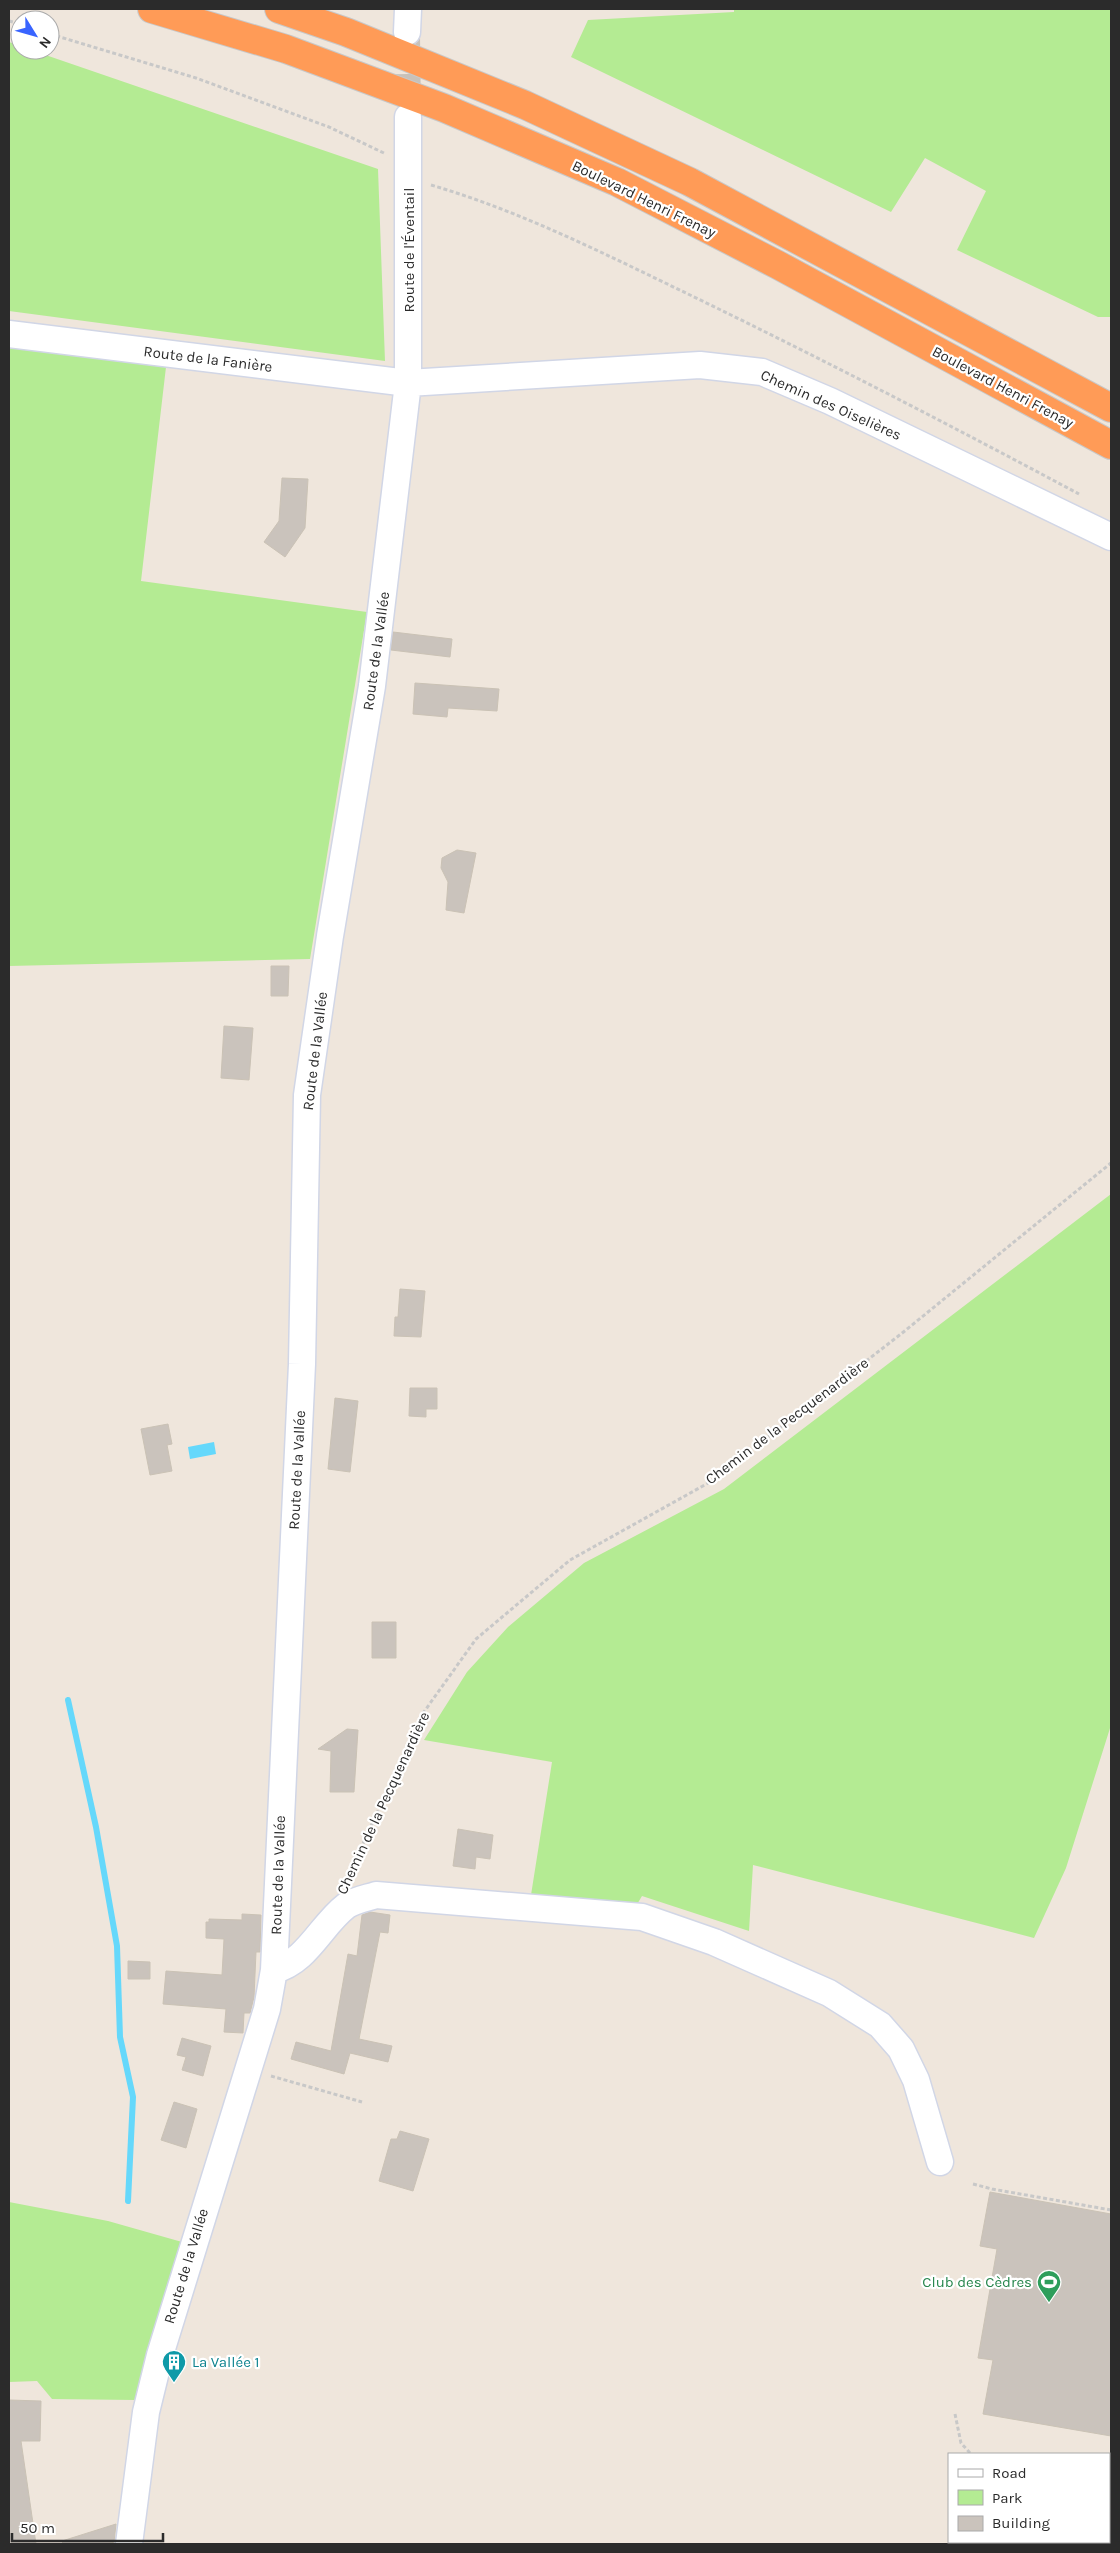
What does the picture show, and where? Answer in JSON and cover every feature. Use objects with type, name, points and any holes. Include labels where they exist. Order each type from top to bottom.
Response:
[{"type":"highway","name":"Boulevard Henri Frenay","points":[[152,9],[286,49],[444,108],[617,182],[778,265],[1111,445]]},
{"type":"highway","points":[[279,9],[346,32],[524,105],[690,182],[1111,408]]},
{"type":"street","name":"Route de l'Éventail","points":[[408,117],[408,383]]},
{"type":"street","name":"Route de la Fanière","points":[[9,334],[408,383]]},
{"type":"street","name":"Chemin des Oiselières","points":[[408,383],[700,365],[762,372],[830,401],[1111,537]]},
{"type":"street","name":"Route de la Vallée","points":[[129,2544],[146,2412],[160,2355],[187,2260],[267,2008],[274,1970],[302,1364],[307,1095],[330,936],[372,686],[408,383]]},
{"type":"street","points":[[274,1970],[288,1966],[307,1948],[328,1922],[348,1904],[376,1895],[642,1917],[714,1942],[829,1993],[880,2025],[901,2049],[916,2080],[940,2162]]},
{"type":"path","points":[[60,37],[196,78],[329,127],[409,171],[597,250],[840,368],[1084,496]]},
{"type":"path","name":"Chemin de la Pecquenardière","points":[[344,1886],[421,1716],[476,1639],[570,1560],[710,1482],[901,1334],[1111,1163]]},
{"type":"path","points":[[248,2070],[362,2102]]},
{"type":"path","points":[[974,2184],[992,2189],[1111,2210]]},
{"type":"path","points":[[955,2414],[961,2443],[970,2453]]},
{"type":"green space","points":[[734,9],[1111,9],[1111,317],[1098,317],[957,250],[986,191],[925,158],[891,212],[571,57],[588,20],[734,12]]},
{"type":"green space","points":[[9,42],[10,60],[60,60],[378,169],[385,361],[9,311]]},
{"type":"green space","points":[[9,343],[166,367],[141,581],[367,612],[310,959],[9,966]]},
{"type":"green space","points":[[1111,1194],[1111,1725],[1066,1868],[1034,1938],[753,1865],[749,1931],[642,1896],[636,1906],[531,1895],[552,1762],[424,1740],[467,1672],[508,1627],[584,1563],[724,1489]]},
{"type":"green space","points":[[9,2202],[108,2221],[182,2242],[136,2400],[52,2399],[37,2381],[9,2382]]},
{"type":"water","points":[[214,1442],[216,1454],[190,1459],[188,1447]]},
{"type":"building","points":[[282,478],[308,479],[305,528],[285,557],[264,542],[279,521]]},
{"type":"building","points":[[393,632],[452,639],[450,657],[391,650]]},
{"type":"building","points":[[415,683],[499,689],[497,711],[448,708],[447,717],[413,714]]},
{"type":"building","points":[[457,850],[476,853],[464,913],[446,910],[448,882],[441,868],[442,858]]},
{"type":"building","points":[[271,966],[289,966],[288,996],[271,996]]},
{"type":"building","points":[[224,1026],[253,1028],[249,1080],[221,1078]]},
{"type":"building","points":[[400,1289],[425,1291],[421,1337],[394,1336],[395,1317],[398,1317]]},
{"type":"building","points":[[410,1388],[437,1388],[437,1409],[426,1409],[426,1417],[409,1416]]},
{"type":"building","points":[[335,1398],[358,1401],[350,1472],[328,1469]]},
{"type":"building","points":[[168,1424],[172,1444],[167,1445],[172,1471],[150,1475],[141,1429]]},
{"type":"building","points":[[372,1622],[396,1622],[396,1658],[372,1658]]},
{"type":"building","points":[[347,1729],[358,1730],[354,1792],[330,1792],[331,1751],[318,1749]]},
{"type":"building","points":[[458,1829],[493,1835],[490,1859],[476,1857],[475,1869],[453,1866]]},
{"type":"building","points":[[370,1912],[390,1915],[388,1933],[380,1932],[359,2039],[392,2046],[388,2062],[350,2053],[344,2074],[291,2059],[296,2042],[331,2051],[348,1954],[357,1956],[362,1915]]},
{"type":"building","points":[[242,1914],[261,1915],[260,1952],[256,1952],[254,1997],[250,2013],[244,2013],[243,2033],[224,2032],[226,2009],[163,2004],[166,1971],[222,1975],[224,1939],[206,1938],[206,1922],[209,1922],[209,1919],[242,1920]]},
{"type":"building","points":[[128,1961],[150,1962],[150,1979],[128,1979]]},
{"type":"building","points":[[182,2038],[211,2046],[203,2076],[182,2070],[186,2057],[177,2055]]},
{"type":"building","points":[[174,2102],[197,2109],[186,2148],[161,2140]]},
{"type":"building","points":[[400,2131],[429,2139],[413,2191],[379,2181],[391,2139],[397,2139]]},
{"type":"building","name":"Club des Cèdres","points":[[990,2192],[1111,2214],[1111,2436],[983,2414],[993,2360],[978,2358],[997,2249],[980,2246]]},
{"type":"building","points":[[9,2400],[41,2401],[40,2441],[21,2441],[36,2544],[9,2544]]},
{"type":"building","points":[[116,2524],[114,2542],[107,2544],[63,2544],[62,2541]]},
{"type":"waterway","points":[[68,1700],[96,1827],[117,1946],[120,2037],[133,2097],[128,2201]]},
{"type":"tunnel","points":[[407,35],[408,116]]},
{"type":"place","name":"Club des Cèdres","points":[[1049,2303]]},
{"type":"place","name":"La Vallée 1","points":[[174,2383]]}]
